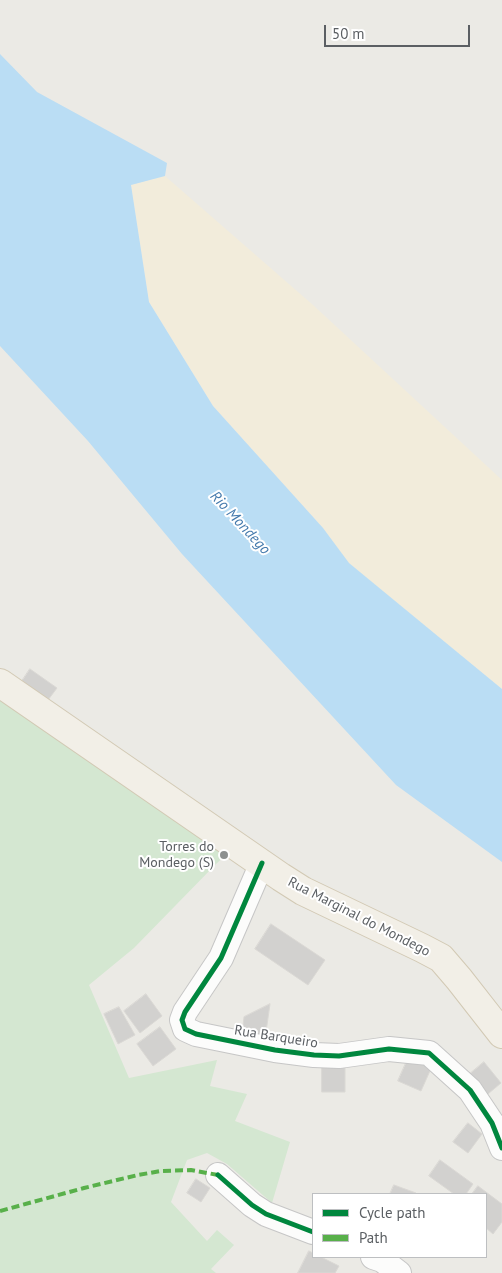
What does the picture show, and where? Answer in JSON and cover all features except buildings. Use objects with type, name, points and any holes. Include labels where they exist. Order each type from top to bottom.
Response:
[{"type":"main road","name":"Rua Marginal do Mondego","points":[[0,683],[303,890],[441,958],[502,1034]]},
{"type":"street","name":"Rua Barqueiro","points":[[262,863],[221,958],[185,1012],[182,1020],[185,1029],[196,1034],[314,1056],[339,1056],[389,1049],[429,1053],[470,1090],[492,1123],[502,1148]]},
{"type":"street","points":[[218,1175],[252,1205],[266,1214],[312,1232]]},
{"type":"green space","points":[[0,698],[232,849],[134,948],[89,985],[129,1078],[217,1060],[210,1086],[247,1094],[235,1121],[290,1142],[272,1203],[227,1164],[207,1153],[187,1160],[171,1202],[207,1241],[217,1230],[234,1245],[211,1269],[216,1273],[0,1273]]},
{"type":"sand","points":[[165,176],[313,305],[502,480],[502,689],[348,563],[323,528],[213,406],[149,302],[131,185]]},
{"type":"water","name":"Rio Mondego","points":[[0,54],[37,92],[167,163],[165,176],[131,185],[149,302],[213,406],[323,528],[349,563],[502,689],[502,862],[396,785],[182,554],[88,441],[0,346]]},
{"type":"marked path","points":[[0,1211],[84,1188],[161,1171],[191,1170],[218,1175]]},
{"type":"cycle path","points":[[262,863],[221,958],[185,1012],[182,1020],[185,1029],[196,1034],[275,1050],[314,1055],[339,1056],[389,1049],[429,1053],[470,1090],[492,1123],[502,1148]]},
{"type":"cycle path","points":[[218,1175],[252,1205],[266,1214],[312,1232]]},
{"type":"place","name":"Torres do Mondego (S)","points":[[224,855]]}]
